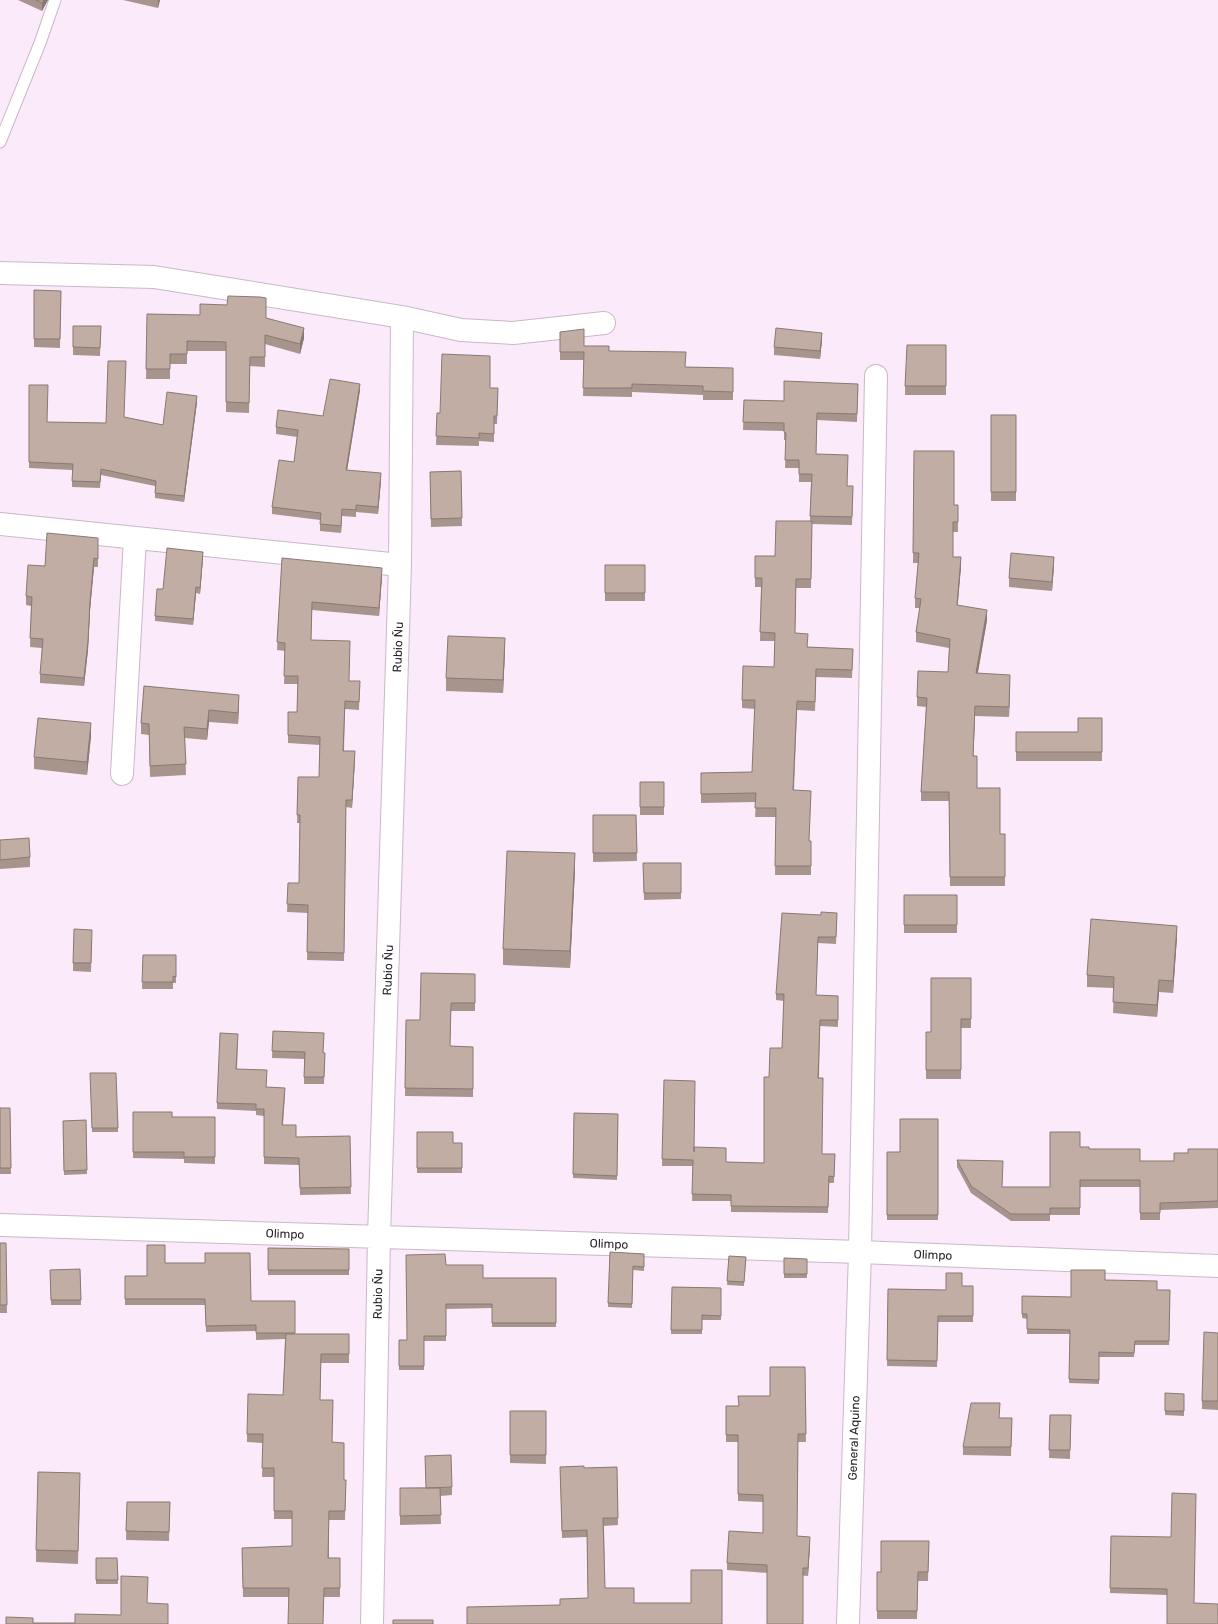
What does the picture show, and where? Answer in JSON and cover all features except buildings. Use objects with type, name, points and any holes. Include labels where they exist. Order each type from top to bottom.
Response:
[{"type":"street","points":[[0,273],[154,277],[402,317],[461,330],[513,333],[604,323]]},
{"type":"street","name":"Rubio Ñu","points":[[372,1624],[379,1236],[400,565],[402,317]]},
{"type":"street","name":"General Aquino","points":[[848,1624],[860,1252],[876,376]]},
{"type":"street","points":[[0,524],[400,565]]},
{"type":"street","points":[[122,774],[135,538]]},
{"type":"street","name":"Olimpo","points":[[0,1225],[860,1252],[1218,1266]]},
{"type":"lane","points":[[0,142],[40,43],[55,0]]}]
